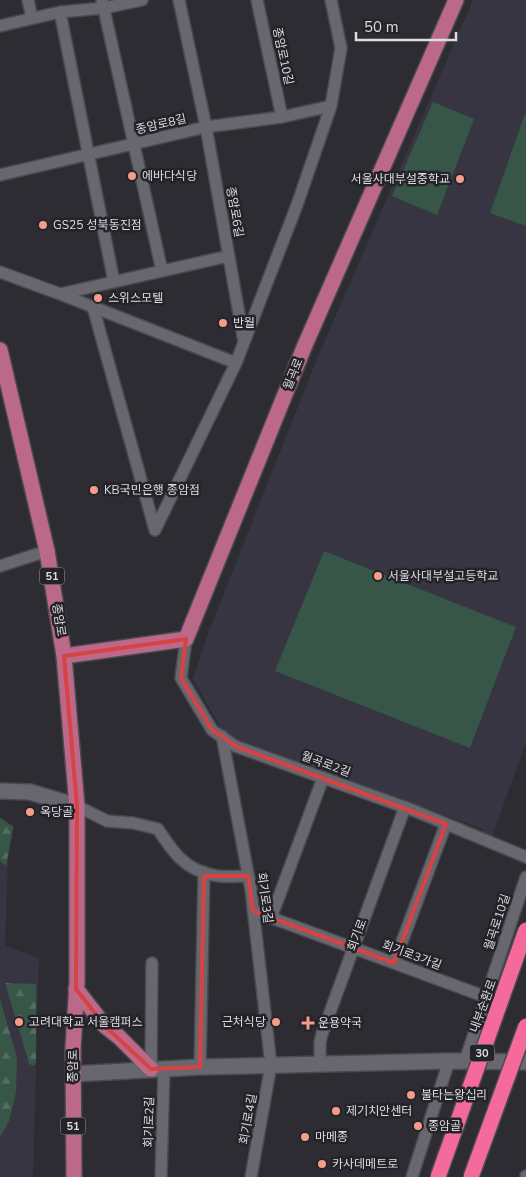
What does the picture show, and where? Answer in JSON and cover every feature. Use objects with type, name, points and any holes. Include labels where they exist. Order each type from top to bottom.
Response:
[{"type":"highway","name":"내부순환로","points":[[438,1177],[526,930]]},
{"type":"highway","name":"30","points":[[471,1177],[526,1026]]},
{"type":"main road","name":"월곡로","points":[[186,639],[305,345],[456,0]]},
{"type":"main road","name":"종암로","points":[[0,350],[47,551],[64,656],[77,806],[76,989],[73,1074],[74,1177]]},
{"type":"main road","points":[[64,656],[186,639]]},
{"type":"main road","points":[[0,791],[30,792],[77,806]]},
{"type":"main road","points":[[76,989],[105,1026],[158,1068]]},
{"type":"main road","points":[[73,1074],[114,1073],[158,1068],[271,1065],[457,1061],[526,1062]]},
{"type":"street","points":[[28,0],[32,18]]},
{"type":"street","points":[[0,26],[103,4],[142,0]]},
{"type":"street","name":"종암로6길","points":[[60,294],[229,256],[206,127],[179,0]]},
{"type":"street","name":"종암로10길","points":[[257,0],[282,117]]},
{"type":"street","points":[[92,307],[155,530],[236,363],[331,106],[341,48],[331,0]]},
{"type":"street","points":[[103,4],[162,271]]},
{"type":"street","points":[[60,12],[114,282]]},
{"type":"street","name":"종암로8길","points":[[0,176],[206,127],[282,117],[331,106]]},
{"type":"street","points":[[229,256],[244,343]]},
{"type":"street","points":[[0,272],[236,363]]},
{"type":"street","points":[[0,566],[47,551]]},
{"type":"street","name":"월곡로2길","points":[[186,639],[181,678],[212,730],[235,746],[405,807],[526,857]]},
{"type":"street","name":"회기로3길","points":[[222,736],[248,876],[271,1065]]},
{"type":"street","points":[[271,918],[323,778]]},
{"type":"street","points":[[77,806],[108,821],[133,823],[158,829],[170,849],[190,868],[214,876],[248,876]]},
{"type":"street","name":"회기로","points":[[320,1064],[321,1038],[352,948],[405,807]]},
{"type":"street","points":[[394,963],[446,824]]},
{"type":"street","points":[[200,1067],[204,872]]},
{"type":"street","name":"월곡로10길","points":[[412,1177],[457,1061],[486,998],[526,877]]},
{"type":"street","name":"회기로3가길","points":[[253,911],[486,998]]},
{"type":"street","points":[[152,962],[158,1068]]},
{"type":"street","name":"회기로4길","points":[[251,1177],[271,1065]]},
{"type":"street","name":"회기로2길","points":[[158,1068],[161,1177]]},
{"type":"highlighted area","points":[[186,639],[181,678],[212,730],[235,746],[446,824],[394,963],[253,911],[248,876],[204,876],[200,1067],[151,1069],[105,1026],[76,989],[77,806],[64,656]]},
{"type":"shaded area","name":"서울사대부설고등학교","points":[[473,0],[526,0],[526,743],[492,836],[485,835],[483,829],[225,735],[193,679],[207,636],[317,359]]},
{"type":"shaded area","name":"고려대학교 서울캠퍼스","points":[[0,817],[14,826],[8,862],[5,946],[39,958],[33,1177],[0,1177]]},
{"type":"green space","points":[[433,102],[474,119],[437,215],[392,196]]},
{"type":"green space","points":[[526,114],[526,226],[490,213]]},
{"type":"green space","points":[[324,551],[516,627],[470,748],[275,671]]},
{"type":"green space","points":[[0,818],[13,827],[6,866],[0,861]]},
{"type":"green space","points":[[5,983],[36,984],[36,1062],[34,1066],[29,1064]]},
{"type":"green space","points":[[0,999],[17,1058],[16,1092],[9,1121],[0,1137]]},
{"type":"pier","points":[[526,973],[526,1030],[505,1084],[520,1086],[486,1177],[430,1177],[463,1081],[486,1083],[524,974]]},
{"type":"place","name":"에바다식당","points":[[132,176]]},
{"type":"place","name":"서울사대부설중학교","points":[[460,179]]},
{"type":"place","name":"GS25 성북동진점","points":[[43,225]]},
{"type":"place","name":"스위스모텔","points":[[98,298]]},
{"type":"place","name":"반월","points":[[223,323]]},
{"type":"place","name":"KB국민은행 종암점","points":[[94,490]]},
{"type":"place","name":"서울사대부설고등학교","points":[[378,576]]},
{"type":"place","name":"옥당골","points":[[30,812]]},
{"type":"place","name":"고려대학교 서울캠퍼스","points":[[19,1022]]},
{"type":"place","name":"근처식당","points":[[276,1022]]},
{"type":"place","name":"운용약국","points":[[308,1023]]},
{"type":"place","name":"불타는왕십리","points":[[411,1095]]},
{"type":"place","name":"제기치안센터","points":[[336,1111]]},
{"type":"place","name":"종암골","points":[[418,1126]]},
{"type":"place","name":"마메종","points":[[305,1137]]},
{"type":"place","name":"카사데메트로","points":[[322,1164]]}]
